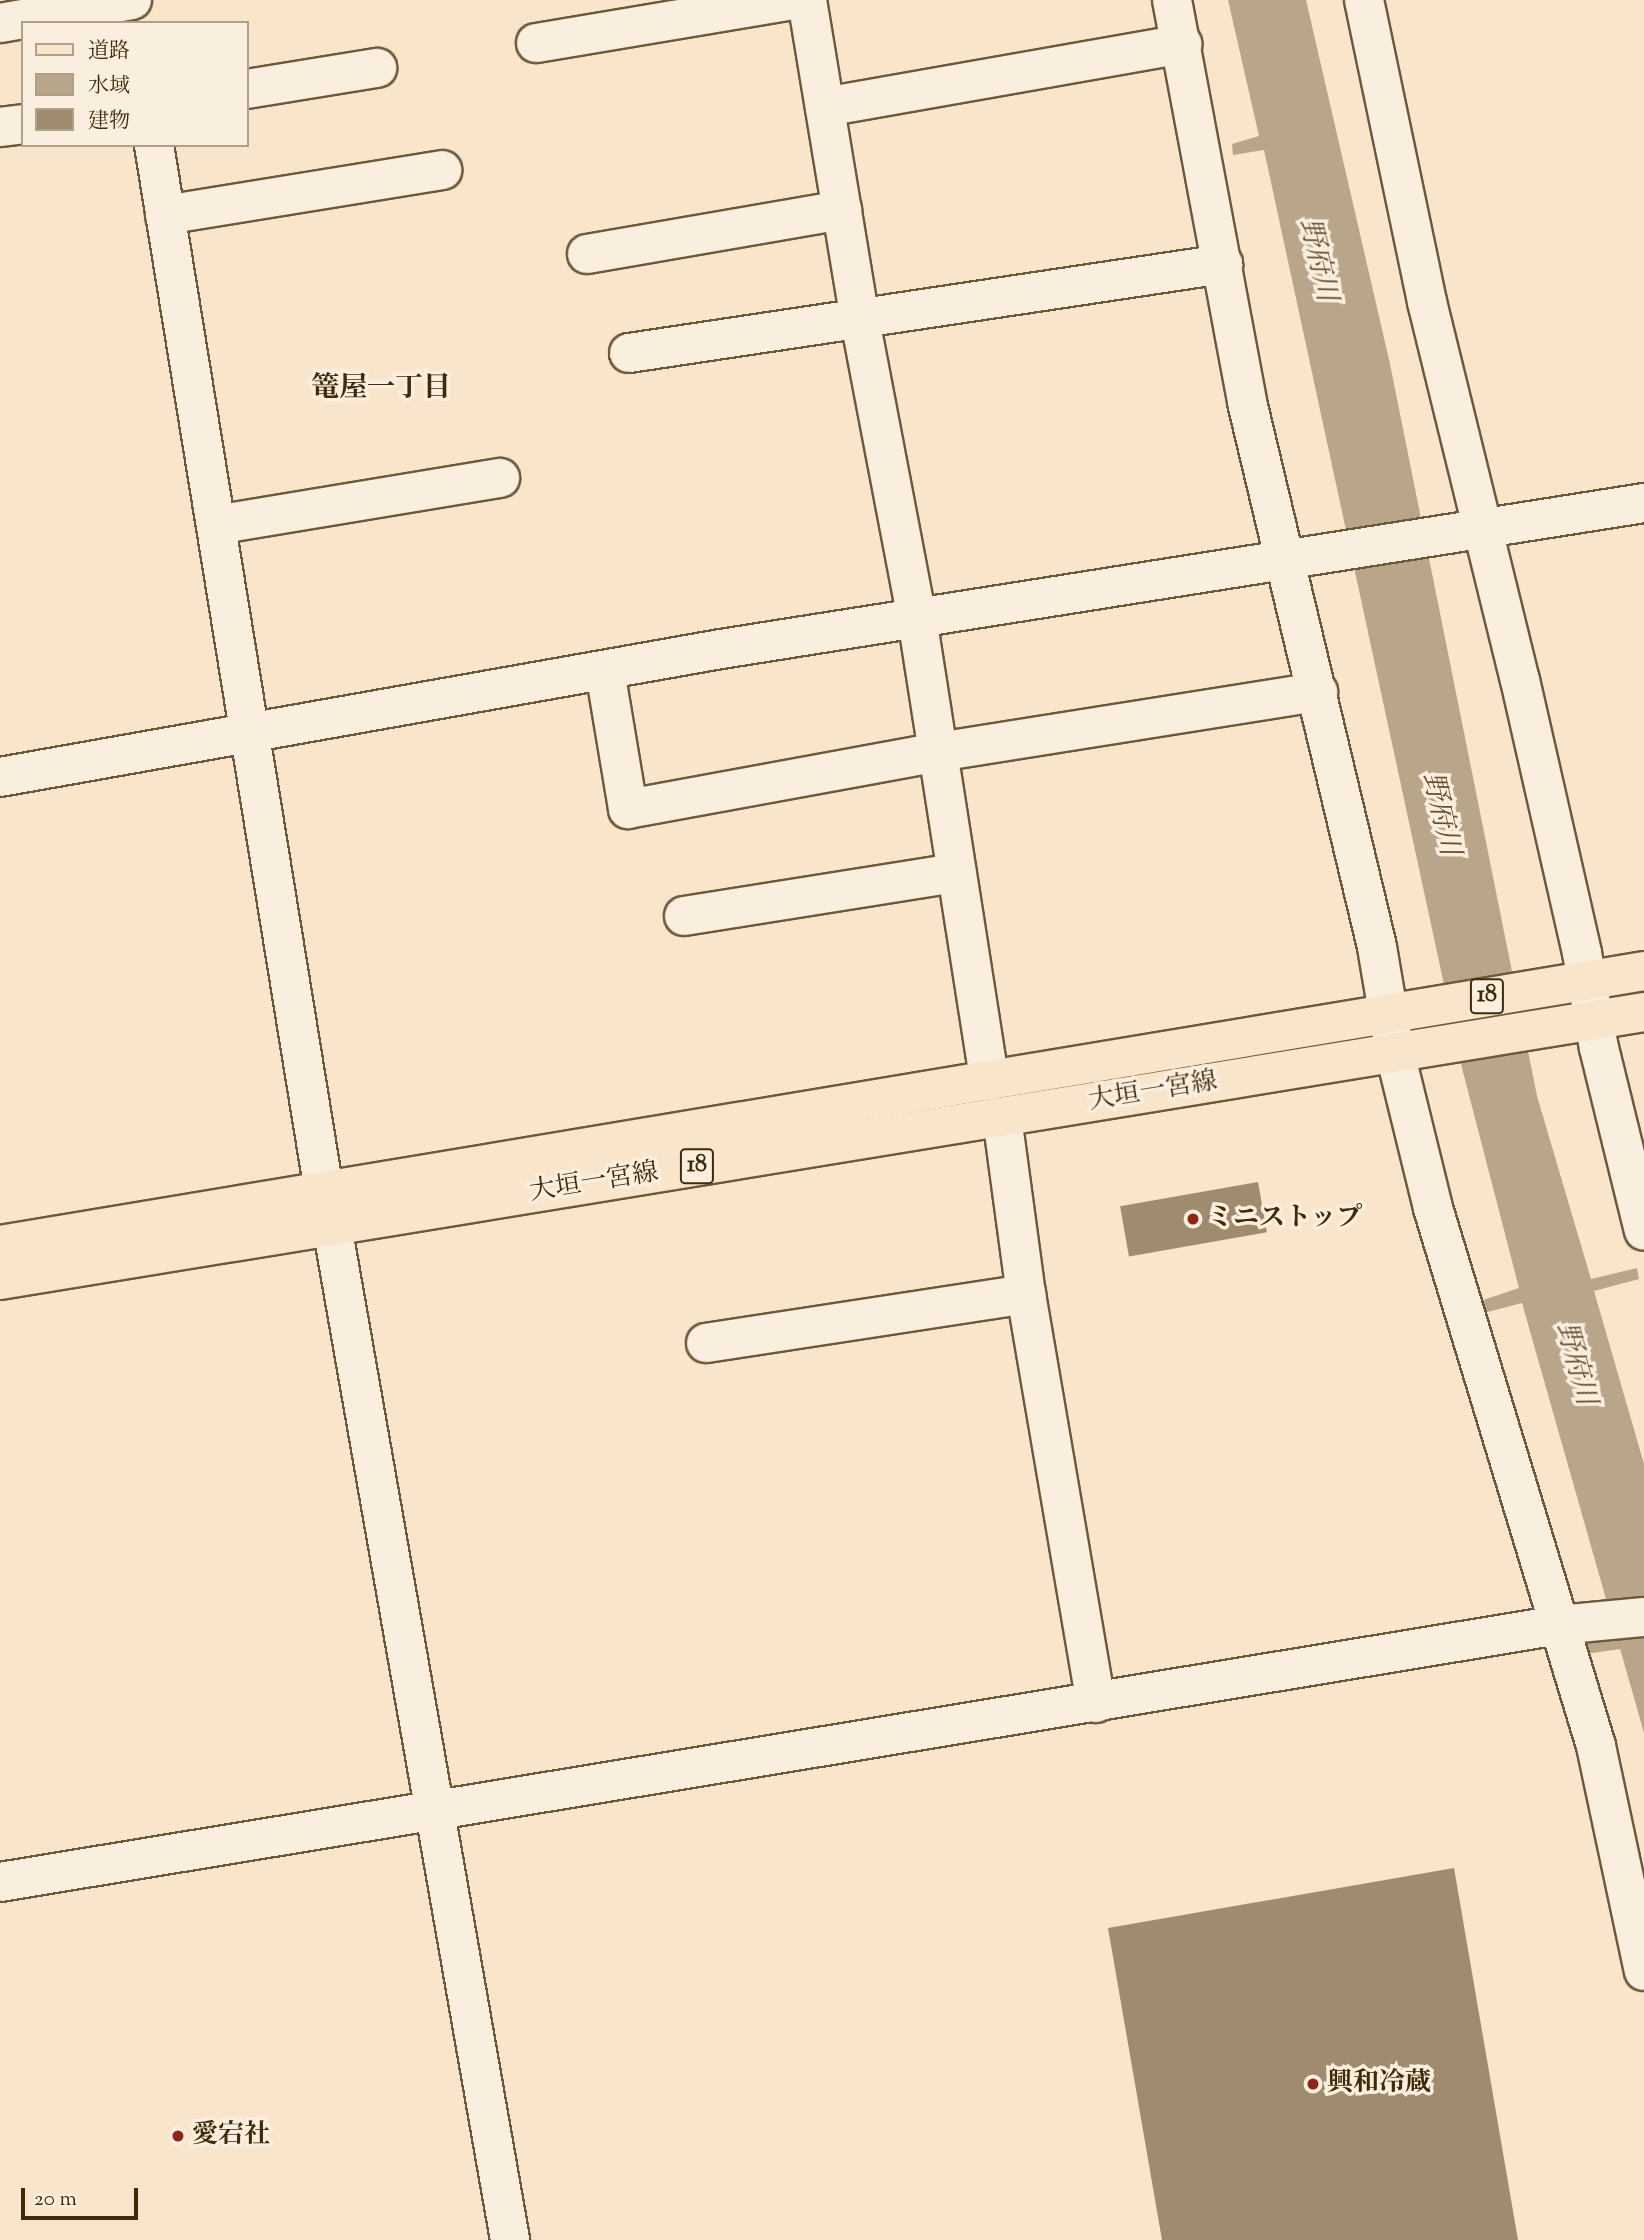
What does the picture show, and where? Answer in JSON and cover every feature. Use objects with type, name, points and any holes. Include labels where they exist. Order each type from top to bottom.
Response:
[{"type":"main road","name":"18","points":[[1388,1013],[1644,971]]},
{"type":"main road","name":"18","points":[[1395,1053],[1644,1012]]},
{"type":"main road","name":"大垣一宮線","points":[[0,1280],[328,1208],[989,1080],[1388,1013]]},
{"type":"main road","name":"大垣一宮線","points":[[0,1245],[328,1208],[1002,1116],[1395,1053]]},
{"type":"street","points":[[0,23],[132,0],[135,21]]},
{"type":"street","points":[[536,43],[792,0]]},
{"type":"street","points":[[807,0],[860,320],[917,618],[989,1080]]},
{"type":"street","points":[[1172,0],[1247,402],[1377,947],[1395,1053],[1433,1208],[1596,1746],[1644,1971]]},
{"type":"street","points":[[1364,0],[1427,302],[1644,1231]]},
{"type":"street","points":[[825,107],[1182,44]]},
{"type":"street","points":[[248,89],[377,68]]},
{"type":"street","points":[[0,127],[21,124]]},
{"type":"street","points":[[154,147],[328,1208],[431,1810],[510,2240]]},
{"type":"street","points":[[165,215],[442,170]]},
{"type":"street","points":[[587,254],[842,210]]},
{"type":"street","points":[[629,354],[1223,264]]},
{"type":"street","points":[[216,525],[500,478]]},
{"type":"street","points":[[0,777],[917,618],[1482,531],[1644,503]]},
{"type":"street","points":[[605,671],[628,809],[938,752],[1318,692]]},
{"type":"street","points":[[684,916],[957,873]]},
{"type":"street","points":[[1002,1116],[1027,1294],[1096,1703]]},
{"type":"street","points":[[706,1343],[1027,1294]]},
{"type":"street","points":[[0,1882],[1559,1625],[1644,1617]]},
{"type":"water","name":"野府川","points":[[1228,0],[1306,0],[1390,364],[1537,1096],[1591,1279],[1637,1268],[1639,1279],[1594,1291],[1644,1464],[1644,1733],[1522,1303],[1480,1314],[1477,1302],[1519,1288],[1462,1068],[1264,150],[1233,155],[1232,144],[1259,136]]},
{"type":"building","name":"ミニストップ","points":[[1258,1182],[1267,1232],[1129,1257],[1120,1206]]},
{"type":"building","name":"興和冷蔵","points":[[1454,1868],[1518,2240],[1162,2240],[1108,1928]]},
{"type":"waterway","points":[[1584,1648],[1620,1643],[1644,1653]]},
{"type":"place","name":"ミニストップ","points":[[1193,1219]]},
{"type":"place","name":"興和冷蔵","points":[[1313,2084]]},
{"type":"place","name":"愛宕社","points":[[178,2136]]},
{"type":"district","name":"篭屋一丁目","points":[[381,389]]}]
